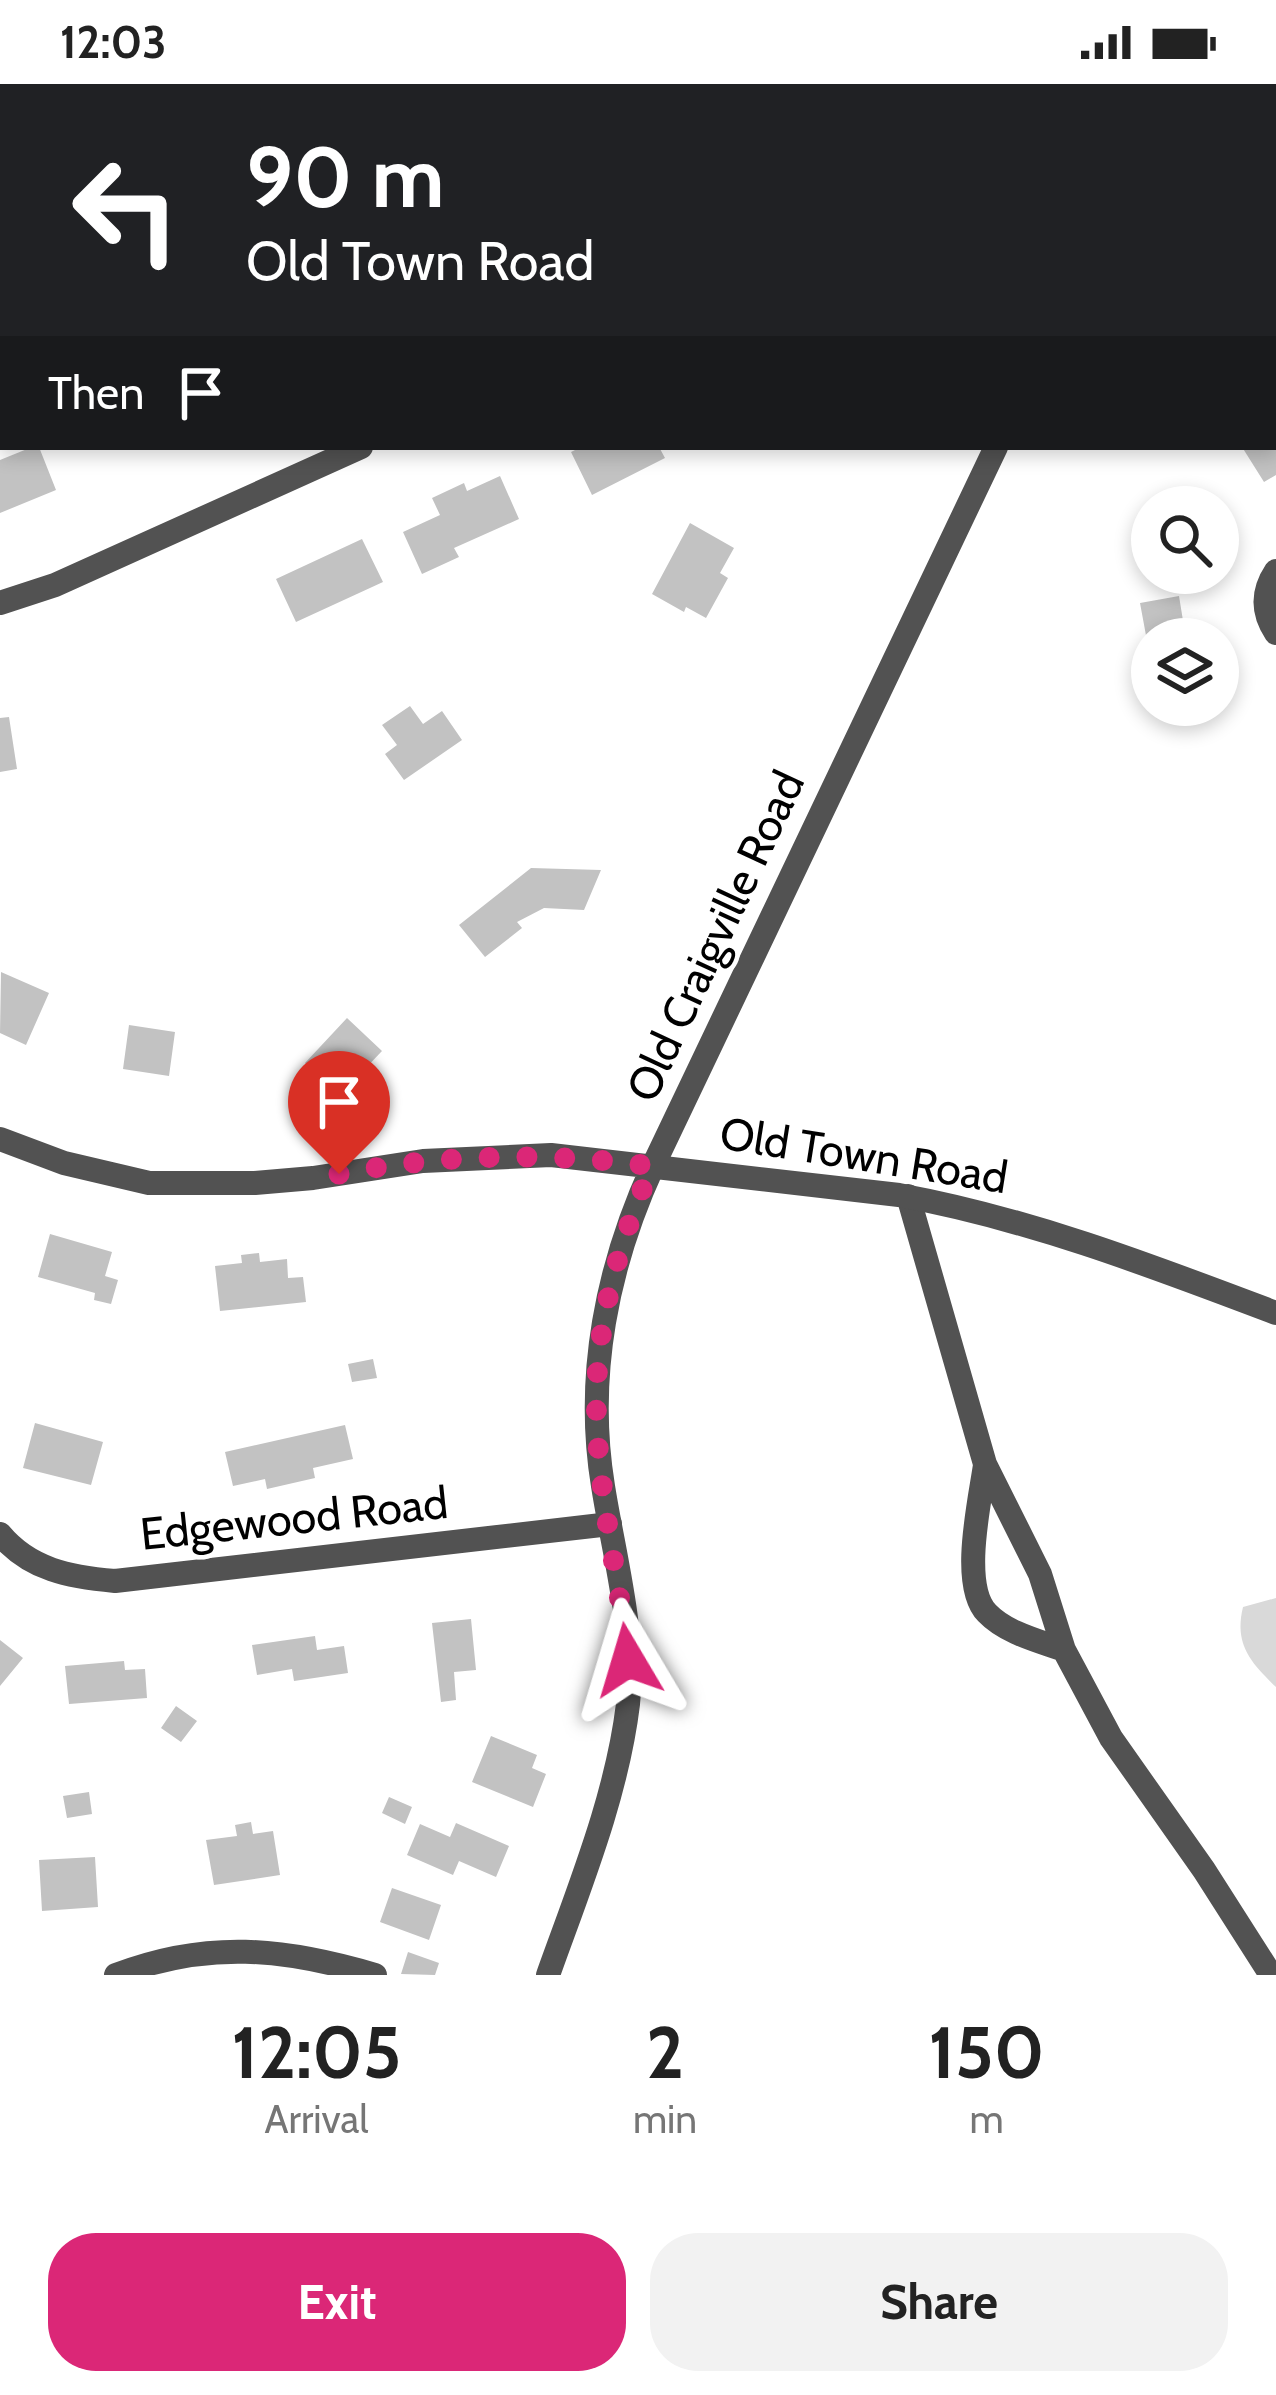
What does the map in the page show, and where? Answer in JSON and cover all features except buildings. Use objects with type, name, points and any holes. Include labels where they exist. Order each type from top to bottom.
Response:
[{"type":"street","points":[[0,603],[55,585],[354,450]]},
{"type":"street","name":"Old Craigville Road","points":[[548,1975],[606,1801],[628,1702],[628,1660],[598,1422],[602,1325],[614,1273],[652,1166],[995,450]]},
{"type":"street","points":[[1276,571],[1265,604],[1276,633]]},
{"type":"street","name":"Old Town Road","points":[[0,1139],[64,1163],[148,1183],[255,1183],[423,1161],[551,1155],[908,1196],[951,1203],[1072,1238],[1276,1313]]},
{"type":"street","points":[[908,1196],[985,1464],[1040,1574],[1064,1650],[1112,1738],[1271,1975]]},
{"type":"street","points":[[985,1464],[973,1555],[984,1611],[1024,1635],[1064,1650]]},
{"type":"street","name":"Edgewood Road","points":[[0,1534],[24,1556],[59,1574],[115,1581],[610,1524]]},
{"type":"street","points":[[116,1975],[187,1955],[243,1950],[311,1956],[376,1975]]},
{"type":"shaded area","points":[[1276,1598],[1276,1687],[1252,1660],[1243,1642],[1241,1620],[1243,1607]]},
{"type":"route","points":[[339,1174],[423,1161],[503,1156],[551,1155],[652,1166],[614,1273],[602,1325],[597,1380],[602,1480],[628,1660]]}]
